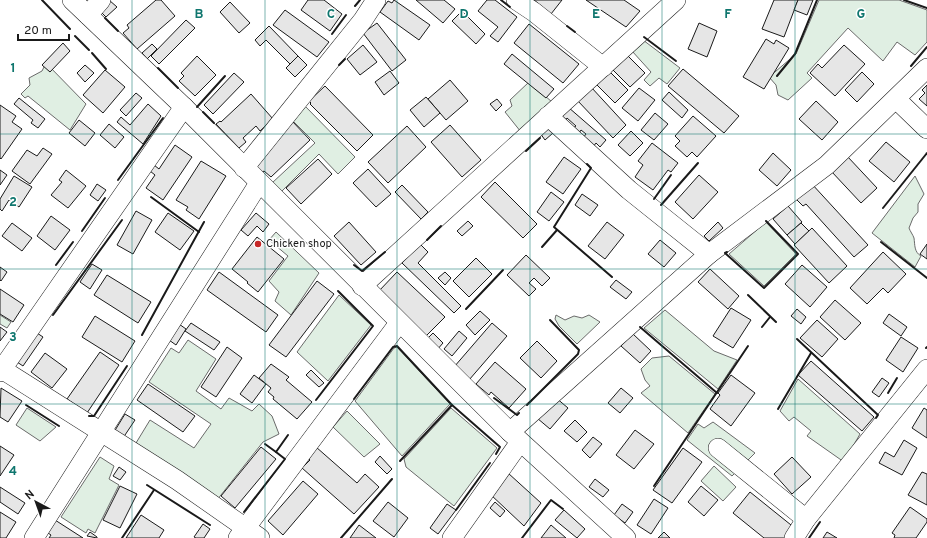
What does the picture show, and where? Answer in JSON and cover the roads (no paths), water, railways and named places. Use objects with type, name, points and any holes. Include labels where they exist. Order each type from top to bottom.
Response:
[{"type":"street","points":[[72,0],[184,107],[515,437],[626,538]]},
{"type":"street","points":[[88,15],[101,0]]},
{"type":"street","points":[[244,168],[363,20],[376,0]]},
{"type":"street","points":[[516,0],[534,12],[603,67]]},
{"type":"street","points":[[362,286],[676,0]]},
{"type":"street","points":[[452,538],[515,437],[709,254],[827,165],[927,68]]},
{"type":"street","points":[[896,99],[927,129]]},
{"type":"street","points":[[184,107],[1,370],[177,480],[248,535],[399,323]]},
{"type":"street","points":[[548,116],[629,190],[709,254]]},
{"type":"street","points":[[34,538],[102,433],[259,183]]},
{"type":"street","points":[[794,538],[806,520],[927,369]]},
{"type":"street","points":[[718,448],[806,520]]},
{"type":"place","name":"Chicken shop","points":[[258,244]]}]
